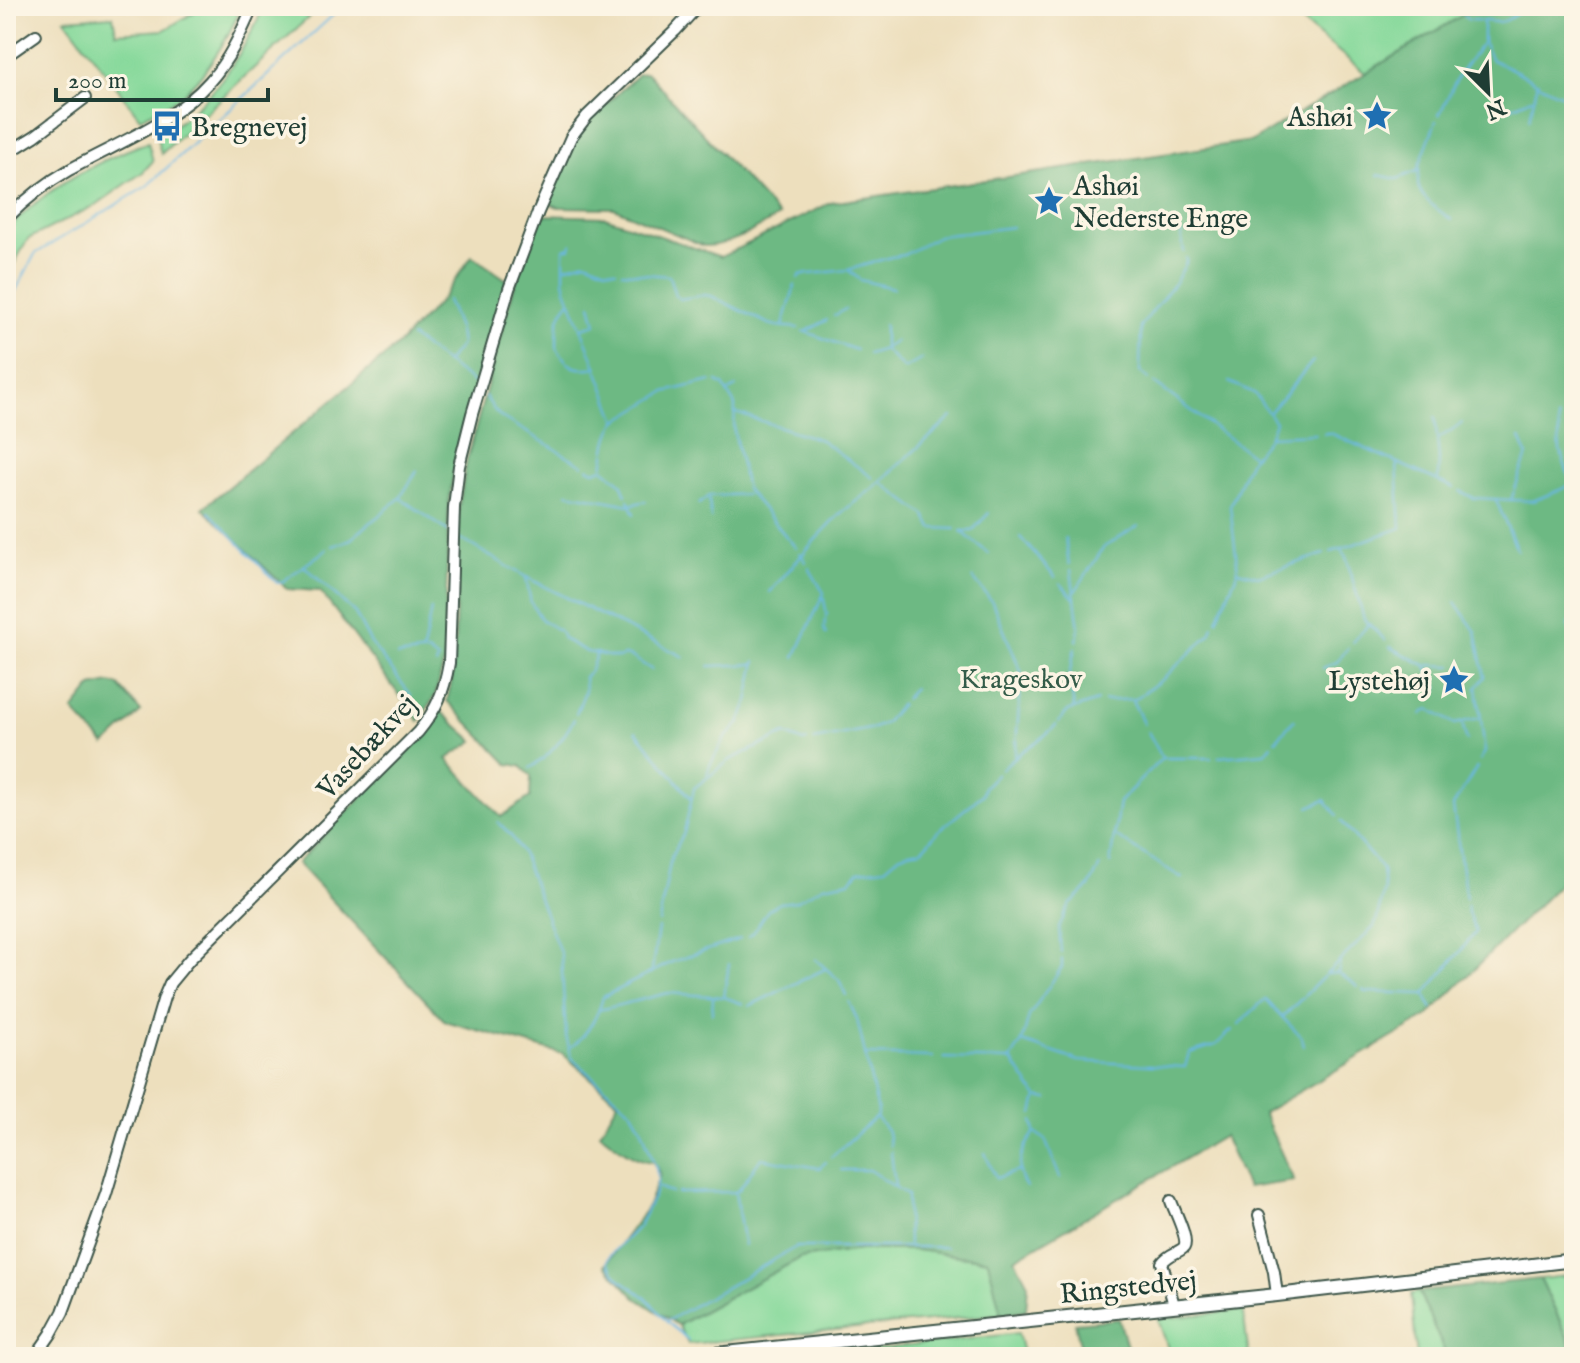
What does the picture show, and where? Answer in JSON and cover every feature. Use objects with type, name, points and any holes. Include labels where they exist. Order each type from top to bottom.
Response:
[{"type":"main road","name":"Ringstedvej","points":[[687,1357],[1277,1295],[1574,1260]]},
{"type":"street","points":[[6,219],[67,171],[146,130],[194,97],[229,56],[253,6]]},
{"type":"street","name":"Vasebækvej","points":[[35,1357],[63,1312],[101,1208],[152,1033],[170,983],[189,960],[418,732],[440,701],[449,663],[454,507],[459,466],[509,289],[571,137],[587,116],[698,6]]},
{"type":"street","points":[[6,56],[36,35]]},
{"type":"street","points":[[6,154],[85,98]]},
{"type":"street","points":[[1171,1201],[1186,1244],[1183,1249],[1168,1255],[1162,1263],[1174,1305]]},
{"type":"street","points":[[1259,1215],[1277,1295]]},
{"type":"green space","points":[[205,6],[242,6],[223,44],[199,78],[174,100],[140,118],[65,19],[113,16],[116,33],[164,30]]},
{"type":"green space","points":[[264,6],[321,6],[161,154],[157,137],[192,111],[221,80]]},
{"type":"green space","points":[[1283,6],[1478,6],[1365,73]]},
{"type":"green space","name":"Krageskov","points":[[1478,6],[1574,6],[1574,869],[1427,1017],[1263,1113],[1294,1181],[1247,1188],[1224,1136],[1015,1259],[1028,1284],[1026,1310],[1001,1314],[988,1260],[917,1250],[860,1250],[800,1258],[678,1325],[636,1298],[605,1265],[647,1208],[660,1174],[653,1162],[631,1155],[600,1133],[618,1102],[563,1054],[445,1021],[297,863],[423,734],[440,711],[474,741],[447,759],[501,817],[530,797],[531,776],[521,766],[508,764],[447,701],[455,638],[459,505],[467,460],[514,287],[541,215],[605,217],[721,257],[830,203],[1252,141]]},
{"type":"green space","points":[[647,73],[779,216],[734,240],[704,246],[614,208],[558,207],[549,203],[570,148],[592,118],[638,74]]},
{"type":"green space","points":[[148,142],[153,161],[143,172],[96,205],[28,239],[6,278],[6,232],[20,217],[71,178]]},
{"type":"green space","points":[[472,256],[507,280],[459,437],[449,503],[444,662],[435,696],[419,721],[320,591],[287,589],[203,508],[397,346],[440,301]]},
{"type":"green space","points":[[110,683],[118,685],[141,712],[105,745],[73,711],[92,687]]},
{"type":"green space","points":[[860,1250],[917,1250],[989,1260],[1001,1314],[688,1344],[678,1325],[800,1258]]},
{"type":"green space","points":[[1574,1275],[1574,1351],[1540,1279]]},
{"type":"green space","points":[[1540,1279],[1574,1357],[1447,1357],[1419,1292]]},
{"type":"green space","points":[[1419,1292],[1447,1357],[1417,1357],[1411,1294]]},
{"type":"green space","points":[[1243,1310],[1249,1357],[1171,1357],[1158,1319]]},
{"type":"green space","points":[[1119,1319],[1130,1357],[1083,1357],[1075,1323]]},
{"type":"green space","points":[[1018,1333],[1024,1357],[815,1357]]},
{"type":"waterway","points":[[13,296],[35,254],[147,186],[343,6]]},
{"type":"waterway","points":[[1464,17],[1499,22],[1526,6]]},
{"type":"waterway","points":[[1483,22],[1483,42],[1492,60],[1574,99]]},
{"type":"waterway","points":[[1439,115],[1459,74],[1483,42]]},
{"type":"waterway","points":[[1529,119],[1538,82]]},
{"type":"waterway","points":[[1507,109],[1532,98]]},
{"type":"waterway","points":[[1378,175],[1397,179],[1417,171],[1436,121]]},
{"type":"waterway","points":[[1419,169],[1421,193],[1452,220]]},
{"type":"waterway","points":[[798,278],[800,275],[848,270],[904,255],[938,236],[1012,227]]},
{"type":"waterway","points":[[1181,233],[1184,252]]},
{"type":"waterway","points":[[571,244],[570,248],[564,248],[566,289],[617,421]]},
{"type":"waterway","points":[[1149,379],[1140,372],[1141,326],[1176,281],[1186,258]]},
{"type":"waterway","points":[[564,267],[586,261],[616,270]]},
{"type":"waterway","points":[[848,270],[860,280],[893,288]]},
{"type":"waterway","points":[[622,272],[669,276],[675,295],[680,299],[711,296],[769,324],[798,328]]},
{"type":"waterway","points":[[783,326],[795,285]]},
{"type":"waterway","points":[[446,363],[461,345],[459,330],[447,300]]},
{"type":"waterway","points":[[6,307],[9,301]]},
{"type":"waterway","points":[[570,301],[560,317],[557,349],[573,366],[597,367]]},
{"type":"waterway","points":[[582,328],[596,324],[591,304]]},
{"type":"waterway","points":[[834,316],[845,309]]},
{"type":"waterway","points":[[807,331],[827,320]]},
{"type":"waterway","points":[[884,325],[884,349],[904,369],[922,359]]},
{"type":"waterway","points":[[803,331],[856,350]]},
{"type":"waterway","points":[[411,337],[474,383]]},
{"type":"waterway","points":[[868,354],[896,341]]},
{"type":"waterway","points":[[1270,412],[1313,361]]},
{"type":"waterway","points":[[588,468],[594,471],[603,468],[609,438],[617,421],[665,392],[711,381]]},
{"type":"waterway","points":[[717,382],[723,385],[735,405],[734,431],[746,489],[796,548]]},
{"type":"waterway","points":[[1217,620],[1238,571],[1230,506],[1249,462],[1269,437],[1275,422],[1254,393],[1229,382]]},
{"type":"waterway","points":[[1154,383],[1253,456]]},
{"type":"waterway","points":[[727,392],[736,387]]},
{"type":"waterway","points":[[485,396],[501,417],[583,465]]},
{"type":"waterway","points":[[736,413],[821,440],[873,478]]},
{"type":"waterway","points":[[770,592],[841,513],[952,417]]},
{"type":"waterway","points":[[1435,417],[1438,479]]},
{"type":"waterway","points":[[1558,418],[1560,450],[1571,483]]},
{"type":"waterway","points":[[1438,439],[1462,423]]},
{"type":"waterway","points":[[1324,433],[1454,488]]},
{"type":"waterway","points":[[1269,436],[1316,434]]},
{"type":"waterway","points":[[1511,500],[1527,455],[1520,438]]},
{"type":"waterway","points":[[1331,552],[1401,528],[1397,464]]},
{"type":"waterway","points":[[604,469],[621,483],[626,495]]},
{"type":"waterway","points":[[333,546],[351,539],[400,498],[417,471]]},
{"type":"waterway","points":[[882,483],[925,515],[932,528],[955,529]]},
{"type":"waterway","points":[[1460,491],[1474,498],[1533,501],[1574,484]]},
{"type":"waterway","points":[[568,493],[630,505],[646,501]]},
{"type":"waterway","points":[[699,504],[709,496],[747,494]]},
{"type":"waterway","points":[[400,498],[448,531]]},
{"type":"waterway","points":[[709,499],[711,518]]},
{"type":"waterway","points":[[628,500],[634,514]]},
{"type":"waterway","points":[[1496,500],[1517,550]]},
{"type":"waterway","points":[[209,512],[277,583],[327,549]]},
{"type":"waterway","points":[[962,531],[972,531],[989,513]]},
{"type":"waterway","points":[[1074,593],[1104,547],[1138,526]]},
{"type":"waterway","points":[[961,531],[989,554]]},
{"type":"waterway","points":[[1020,537],[1055,577]]},
{"type":"waterway","points":[[459,538],[526,577],[684,657]]},
{"type":"waterway","points":[[1065,538],[1069,564]]},
{"type":"waterway","points":[[1342,550],[1364,619],[1385,640]]},
{"type":"waterway","points":[[800,553],[806,562]]},
{"type":"waterway","points":[[1238,571],[1258,576],[1324,554]]},
{"type":"waterway","points":[[304,566],[355,613],[370,642],[411,695]]},
{"type":"waterway","points":[[795,657],[824,593],[809,568]]},
{"type":"waterway","points":[[1071,570],[1079,628],[1077,641]]},
{"type":"waterway","points":[[526,577],[531,603],[542,620],[560,631],[563,639],[587,652],[619,658],[624,655],[632,657],[652,670]]},
{"type":"waterway","points":[[973,578],[992,602],[1021,671],[1020,688]]},
{"type":"waterway","points":[[1060,583],[1075,599]]},
{"type":"waterway","points":[[823,596],[827,614],[826,634]]},
{"type":"waterway","points":[[1455,602],[1476,632],[1485,677],[1477,687],[1485,752],[1480,760]]},
{"type":"waterway","points":[[423,651],[431,609]]},
{"type":"waterway","points":[[1574,615],[1569,626],[1574,649]]},
{"type":"waterway","points":[[1353,642],[1368,625]]},
{"type":"waterway","points":[[1104,701],[1135,699],[1164,678],[1210,634],[1213,626]]},
{"type":"waterway","points":[[1390,647],[1427,666],[1438,688]]},
{"type":"waterway","points":[[1074,708],[1069,675],[1075,648]]},
{"type":"waterway","points":[[1323,668],[1337,662],[1348,648]]},
{"type":"waterway","points":[[397,656],[428,652],[438,660],[436,665]]},
{"type":"waterway","points":[[576,714],[585,691],[584,677],[590,671],[597,653]]},
{"type":"waterway","points":[[707,775],[725,738],[740,723],[756,661]]},
{"type":"waterway","points":[[709,666],[755,664]]},
{"type":"waterway","points":[[1429,665],[1452,666]]},
{"type":"waterway","points":[[905,699],[914,688]]},
{"type":"waterway","points":[[1015,757],[1020,694]]},
{"type":"waterway","points":[[1132,700],[1144,724]]},
{"type":"waterway","points":[[1059,722],[1068,711],[1097,701]]},
{"type":"waterway","points":[[814,740],[874,728],[885,723],[901,704]]},
{"type":"waterway","points":[[1422,714],[1429,709],[1455,724],[1479,718]]},
{"type":"waterway","points":[[530,768],[555,747],[574,719]]},
{"type":"waterway","points":[[1276,740],[1294,720]]},
{"type":"waterway","points":[[1462,723],[1467,741]]},
{"type":"waterway","points":[[1002,769],[1056,725]]},
{"type":"waterway","points":[[636,731],[691,798]]},
{"type":"waterway","points":[[1148,732],[1162,757]]},
{"type":"waterway","points":[[659,922],[671,857],[684,833],[694,788],[730,760],[785,734],[807,741]]},
{"type":"waterway","points":[[1218,757],[1265,753],[1272,745]]},
{"type":"waterway","points":[[1110,864],[1119,802],[1162,758],[1211,758]]},
{"type":"waterway","points":[[1466,899],[1453,806],[1477,767]]},
{"type":"waterway","points":[[748,937],[768,910],[780,903],[796,901],[823,886],[850,881],[859,871],[885,868],[899,856],[922,850],[937,832],[982,795],[984,787],[997,774]]},
{"type":"waterway","points":[[1309,807],[1325,800],[1337,815]]},
{"type":"waterway","points":[[1283,1017],[1376,922],[1384,889],[1382,869],[1341,821]]},
{"type":"waterway","points":[[498,822],[521,851],[561,955],[566,1035],[573,1059],[631,1110],[641,1127],[656,1168],[658,1179],[655,1193],[639,1226],[607,1261],[621,1280],[648,1300],[688,1341]]},
{"type":"waterway","points":[[1115,836],[1182,878]]},
{"type":"waterway","points":[[1061,952],[1059,927],[1070,905],[1089,887],[1100,866]]},
{"type":"waterway","points":[[1425,994],[1476,932],[1467,905]]},
{"type":"waterway","points":[[652,970],[658,928]]},
{"type":"waterway","points":[[571,1047],[591,1025],[603,997],[672,962],[740,939]]},
{"type":"waterway","points":[[815,959],[839,980],[846,995]]},
{"type":"waterway","points":[[1011,1059],[1022,1042],[1029,1016],[1062,967],[1062,959]]},
{"type":"waterway","points":[[1328,974],[1338,973],[1340,963]]},
{"type":"waterway","points":[[724,997],[729,964]]},
{"type":"waterway","points":[[749,1006],[825,969]]},
{"type":"waterway","points":[[1338,973],[1358,987]]},
{"type":"waterway","points":[[1363,990],[1425,994],[1432,1009]]},
{"type":"waterway","points":[[599,1010],[668,993],[724,997],[743,1004]]},
{"type":"waterway","points":[[712,1013],[713,998]]},
{"type":"waterway","points":[[1239,1024],[1266,1000],[1302,1038],[1304,1046]]},
{"type":"waterway","points":[[831,1157],[876,1117],[878,1111],[857,1019],[849,1002]]},
{"type":"waterway","points":[[1022,1042],[1079,1061],[1185,1067],[1189,1053],[1216,1045],[1232,1030]]},
{"type":"waterway","points":[[866,1055],[933,1057]]},
{"type":"waterway","points":[[944,1058],[1010,1060]]},
{"type":"waterway","points":[[1012,1060],[1037,1097],[1033,1114]]},
{"type":"waterway","points":[[1037,1097],[1048,1099]]},
{"type":"waterway","points":[[877,1118],[888,1132],[890,1146]]},
{"type":"waterway","points":[[1026,1187],[1020,1166],[1026,1145],[1035,1133],[1033,1121]]},
{"type":"waterway","points":[[1035,1133],[1045,1139],[1060,1178]]},
{"type":"waterway","points":[[891,1152],[895,1186]]},
{"type":"waterway","points":[[985,1153],[996,1178],[1019,1171]]},
{"type":"waterway","points":[[678,1193],[735,1192],[761,1158],[819,1168],[826,1162]]},
{"type":"waterway","points":[[841,1170],[869,1170],[907,1195],[908,1244]]},
{"type":"waterway","points":[[658,1187],[672,1193]]},
{"type":"waterway","points":[[735,1192],[744,1245]]},
{"type":"waterway","points":[[667,1321],[796,1247],[946,1247]]},
{"type":"place","name":"Ashøi","points":[[1377,116]]},
{"type":"place","name":"Bregnevej","points":[[167,126]]},
{"type":"place","name":"Ashøi Nederste Enge","points":[[1049,201]]},
{"type":"place","name":"Lystehøj","points":[[1454,680]]}]
